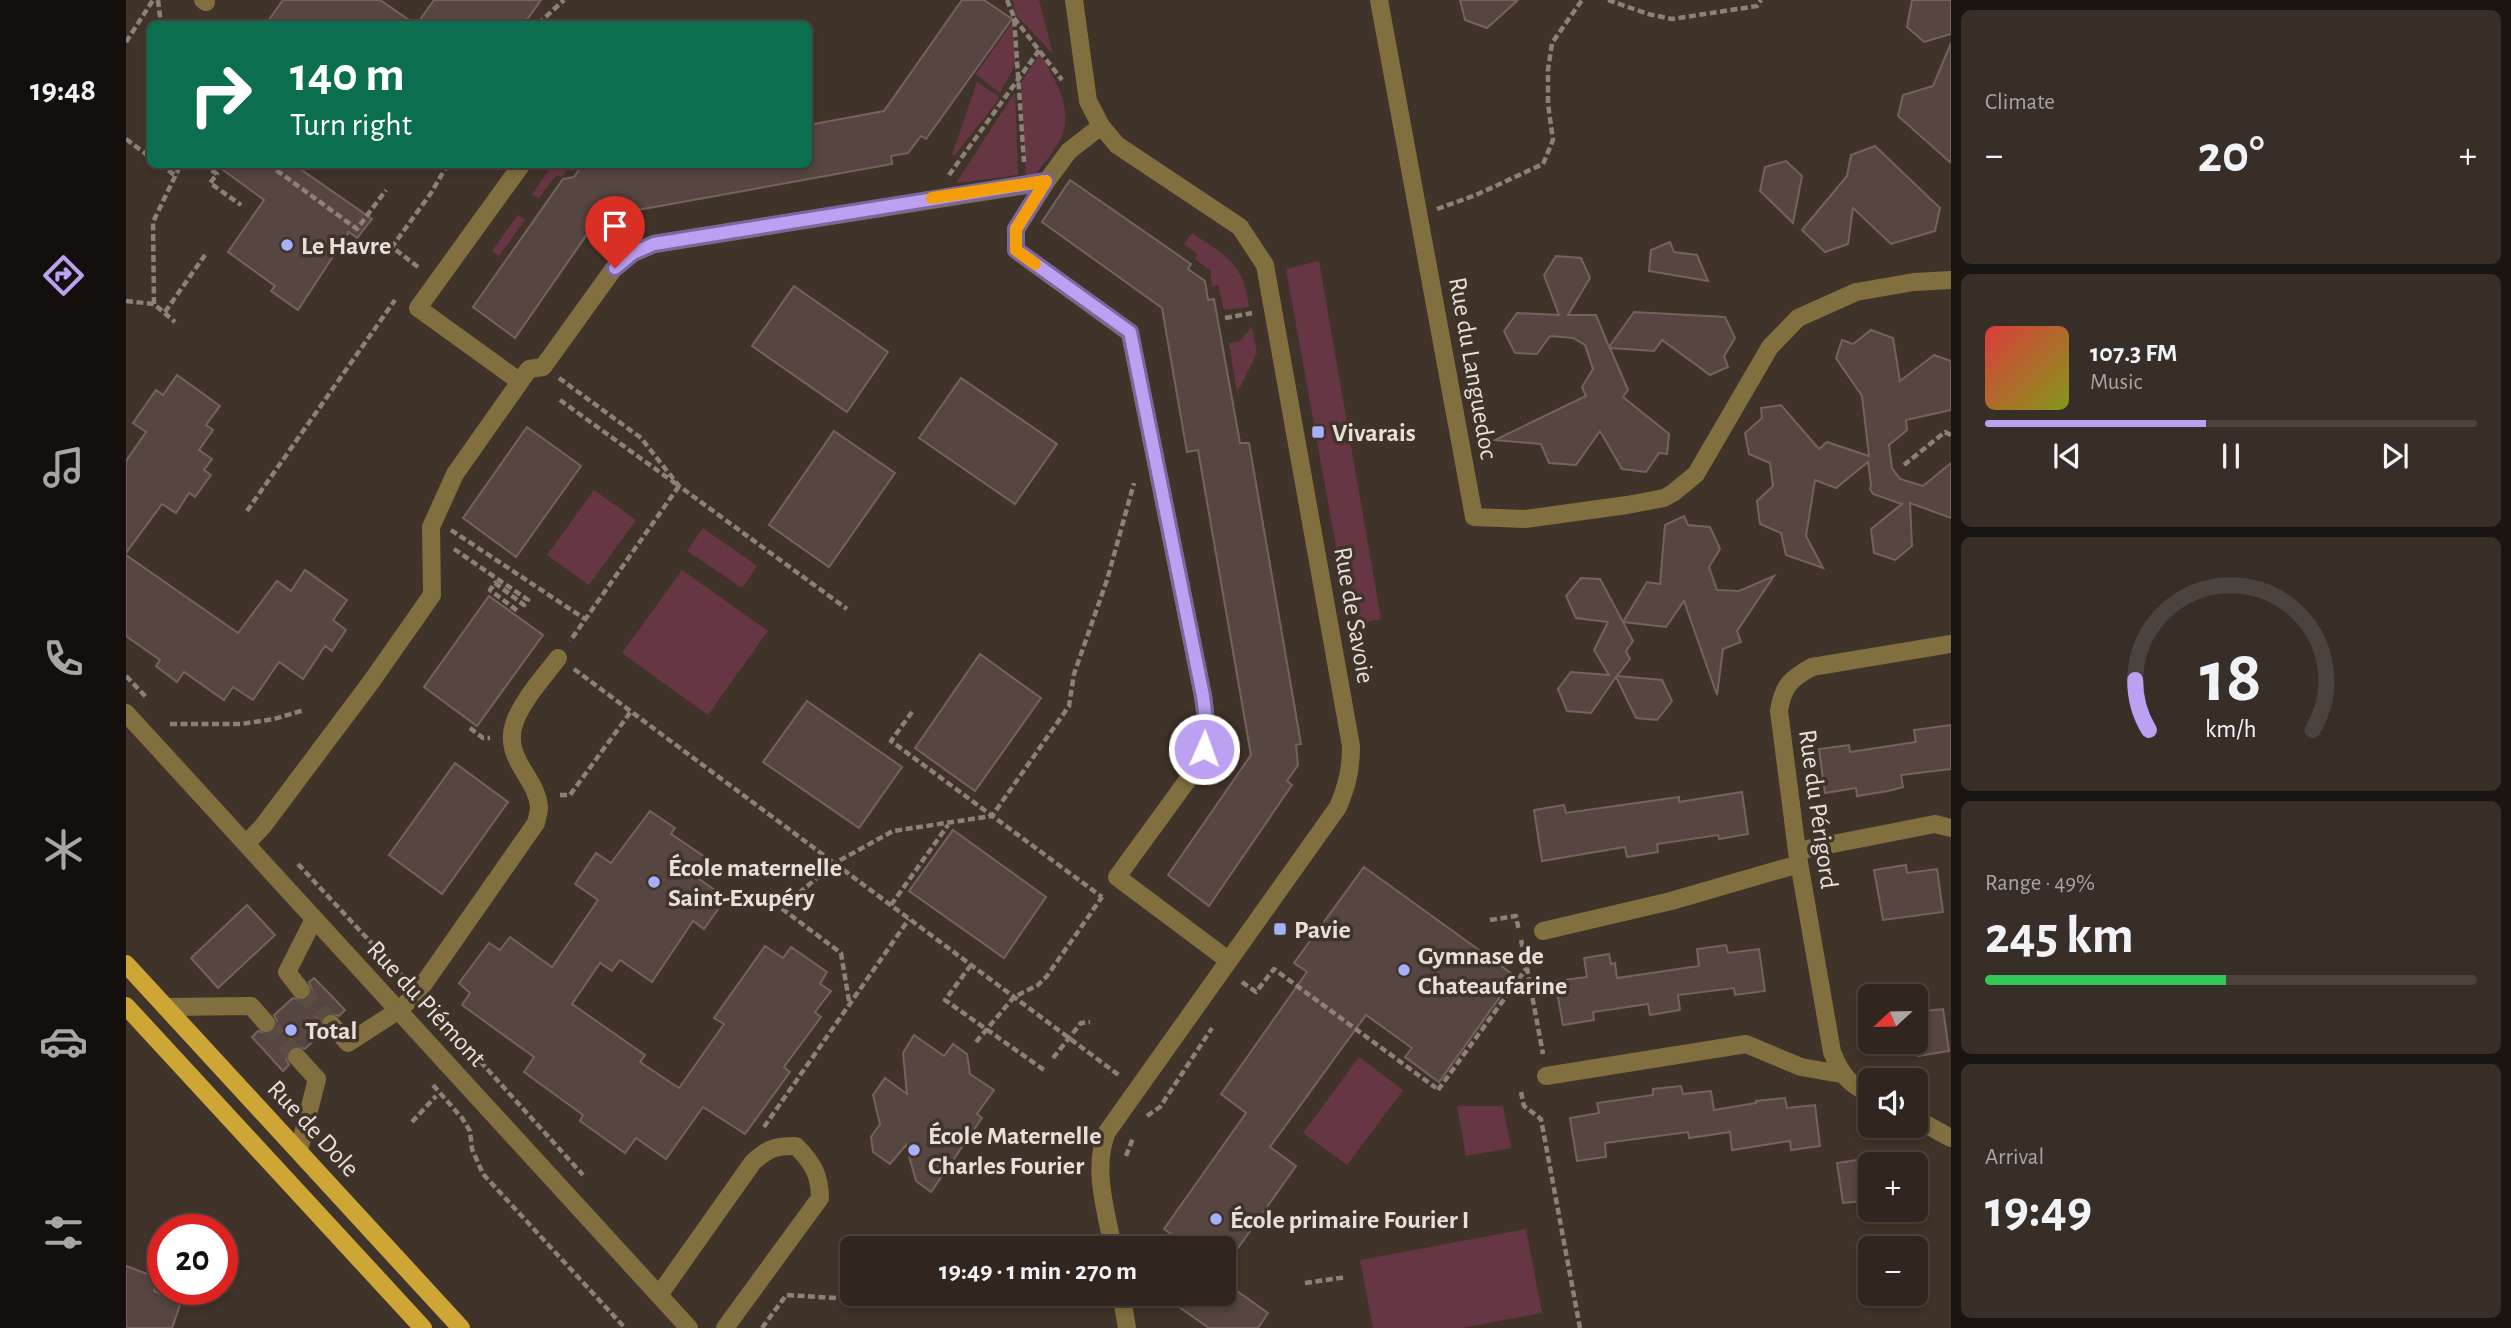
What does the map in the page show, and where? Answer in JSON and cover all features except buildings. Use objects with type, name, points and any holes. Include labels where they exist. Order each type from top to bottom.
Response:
[{"type":"main road","name":"Rue de Dole","points":[[126,964],[461,1328]]},
{"type":"main road","name":"Rue de Dole","points":[[126,1006],[423,1328]]},
{"type":"street","name":"Rue de Savoie","points":[[1074,0],[1088,101],[1101,126],[1117,145],[1240,227],[1265,265],[1351,746],[1351,768],[1338,807],[1107,1132],[1101,1147],[1100,1174],[1111,1236]]},
{"type":"street","name":"Rue du Languedoc","points":[[1379,0],[1474,517],[1525,519],[1664,498],[1684,487],[1696,474],[1770,347],[1798,317],[1856,292],[1914,282],[1951,280]]},
{"type":"street","points":[[1101,126],[1069,152],[1046,181],[1016,229],[1016,250],[1130,332],[1203,696],[1208,735],[1200,763],[1117,877],[1228,960]]},
{"type":"street","points":[[519,168],[418,308],[519,381]]},
{"type":"street","points":[[246,844],[263,826],[432,596],[431,527],[455,474],[519,381],[529,369],[542,367],[615,268],[633,253],[654,244],[1046,181]]},
{"type":"street","name":"Rue du Périgord","points":[[1841,1074],[1832,1052],[1798,857],[1779,711],[1782,693],[1796,676],[1812,667],[1951,644]]},
{"type":"street","points":[[331,1024],[348,1043],[399,1010],[418,992],[536,823],[539,808],[536,795],[515,757],[512,740],[514,722],[523,705],[558,658]]},
{"type":"street","name":"Rue du Piémont","points":[[126,713],[689,1328]]},
{"type":"street","points":[[1542,931],[1671,901],[1798,857],[1935,824],[1951,828]]},
{"type":"street","points":[[302,989],[286,972],[314,919]]},
{"type":"street","points":[[166,1007],[251,1006],[266,1023]]},
{"type":"street","points":[[1546,1076],[1746,1044],[1801,1067],[1841,1074],[1858,1088]]},
{"type":"street","points":[[297,1057],[317,1079],[299,1150]]},
{"type":"street","points":[[1928,1126],[1951,1138]]},
{"type":"street","points":[[659,1295],[753,1162],[778,1146],[796,1146],[812,1161],[820,1183],[820,1198],[726,1328]]},
{"type":"street","points":[[1123,1306],[1126,1328]]},
{"type":"path","points":[[155,0],[160,21]]},
{"type":"path","points":[[126,42],[155,0]]},
{"type":"path","points":[[541,21],[564,0]]},
{"type":"path","points":[[1007,0],[1014,17],[1062,80]]},
{"type":"path","points":[[1436,209],[1476,195],[1543,164],[1553,140],[1548,104],[1548,70],[1552,43],[1582,0]]},
{"type":"path","points":[[1608,0],[1672,19],[1757,6],[1761,0]]},
{"type":"path","points":[[1014,17],[1025,184]]},
{"type":"path","points":[[932,198],[1040,49]]},
{"type":"path","points":[[126,138],[147,155]]},
{"type":"path","points":[[165,168],[177,177]]},
{"type":"path","points":[[155,304],[153,222],[180,168]]},
{"type":"path","points":[[209,168],[217,174],[210,183],[241,205]]},
{"type":"path","points":[[273,168],[357,229],[387,190]]},
{"type":"path","points":[[414,273],[419,267],[392,247],[446,168]]},
{"type":"path","points":[[164,312],[205,255]]},
{"type":"path","points":[[247,511],[402,291]]},
{"type":"path","points":[[126,301],[155,304],[174,322]]},
{"type":"path","points":[[1225,318],[1253,313]]},
{"type":"path","points":[[542,367],[641,438],[679,486]]},
{"type":"path","points":[[560,400],[847,609]]},
{"type":"path","points":[[1904,465],[1945,432],[1951,435]]},
{"type":"path","points":[[849,1001],[841,953],[780,908],[835,863],[893,831],[992,817],[1069,706],[1074,674],[1107,580],[1133,482]]},
{"type":"path","points":[[679,486],[558,658],[632,710],[1123,1079]]},
{"type":"path","points":[[450,529],[585,619]]},
{"type":"path","points":[[447,544],[528,600],[524,605],[495,583],[490,590],[519,612]]},
{"type":"path","points":[[170,724],[241,724],[274,719],[304,710]]},
{"type":"path","points":[[536,795],[570,794],[632,710]]},
{"type":"path","points":[[912,712],[891,741],[1102,897]]},
{"type":"path","points":[[891,905],[948,824]]},
{"type":"path","points":[[290,855],[589,1181]]},
{"type":"path","points":[[976,1042],[1014,997],[1038,985],[1047,976],[1117,877]]},
{"type":"path","points":[[1490,920],[1516,916]]},
{"type":"path","points":[[765,1152],[762,1129],[849,1001],[909,919]]},
{"type":"path","points":[[1542,931],[1542,945],[1536,955],[1526,963],[1546,1076]]},
{"type":"path","points":[[971,965],[945,1000],[1044,1070]]},
{"type":"path","points":[[1242,982],[1256,992],[1274,969],[1437,1089],[1527,968]]},
{"type":"path","points":[[1235,993],[1249,971]]},
{"type":"path","points":[[1053,1059],[1081,1023],[1090,1022]]},
{"type":"path","points":[[1142,1120],[1160,1107],[1213,1027]]},
{"type":"path","points":[[1521,1092],[1524,1106],[1541,1119],[1580,1328]]},
{"type":"path","points":[[412,1122],[436,1096]]},
{"type":"path","points":[[1123,1164],[1135,1132]]},
{"type":"path","points":[[1305,1283],[1346,1277]]},
{"type":"path","points":[[788,1294],[840,1298]]},
{"type":"shaded area","points":[[1012,0],[1039,0],[1053,54],[1017,16]]},
{"type":"shaded area","points":[[1012,23],[1016,63],[1000,93],[976,74]]},
{"type":"shaded area","points":[[1040,53],[1061,95],[1066,118],[1060,140],[1031,180],[1026,179],[1021,83]]},
{"type":"shaded area","points":[[977,82],[999,99],[955,155],[952,155]]},
{"type":"shaded area","points":[[1015,92],[1018,175],[956,183]]},
{"type":"shaded area","points":[[550,168],[569,168],[562,177],[556,175],[539,198],[532,194]]},
{"type":"shaded area","points":[[518,215],[525,220],[499,256],[492,251]]},
{"type":"shaded area","points":[[1192,233],[1231,262],[1242,280],[1249,307],[1224,310],[1218,285],[1212,287],[1210,270],[1195,259],[1197,254],[1184,244]]},
{"type":"shaded area","points":[[1319,261],[1381,619],[1362,623],[1347,607],[1286,269]]},
{"type":"shaded area","points":[[1252,327],[1257,353],[1237,393],[1229,343],[1239,342]]},
{"type":"shaded area","points":[[594,490],[636,520],[589,585],[547,555]]},
{"type":"shaded area","points":[[703,528],[757,566],[742,588],[687,551]]},
{"type":"shaded area","points":[[682,570],[768,631],[708,715],[622,653]]},
{"type":"shaded area","points":[[1359,1057],[1403,1090],[1347,1165],[1303,1133]]},
{"type":"shaded area","points":[[1457,1106],[1503,1106],[1511,1148],[1466,1156]]},
{"type":"shaded area","points":[[1526,1229],[1542,1313],[1462,1328],[1373,1328],[1360,1260]]},
{"type":"tunnel","points":[[301,990],[331,1024]]},
{"type":"tunnel","points":[[266,1023],[297,1057]]},
{"type":"slow traffic","points":[[932,198],[1046,181],[1016,229],[1016,250],[1035,264]]},
{"type":"place","name":"Le Havre","points":[[287,245]]},
{"type":"place","name":"Vivarais","points":[[1318,432]]},
{"type":"place","name":"École maternelle Saint-Exupéry","points":[[654,882]]},
{"type":"place","name":"Pavie","points":[[1280,929]]},
{"type":"place","name":"Gymnase de Chateaufarine","points":[[1404,970]]},
{"type":"place","name":"Total","points":[[291,1030]]},
{"type":"place","name":"École Maternelle Charles Fourier","points":[[914,1150]]},
{"type":"place","name":"École primaire Fourier I","points":[[1216,1219]]},
{"type":"route","points":[[615,268],[633,253],[654,244],[1046,181],[1016,229],[1016,250],[1130,332],[1203,696],[1208,735],[1204,749]]}]
